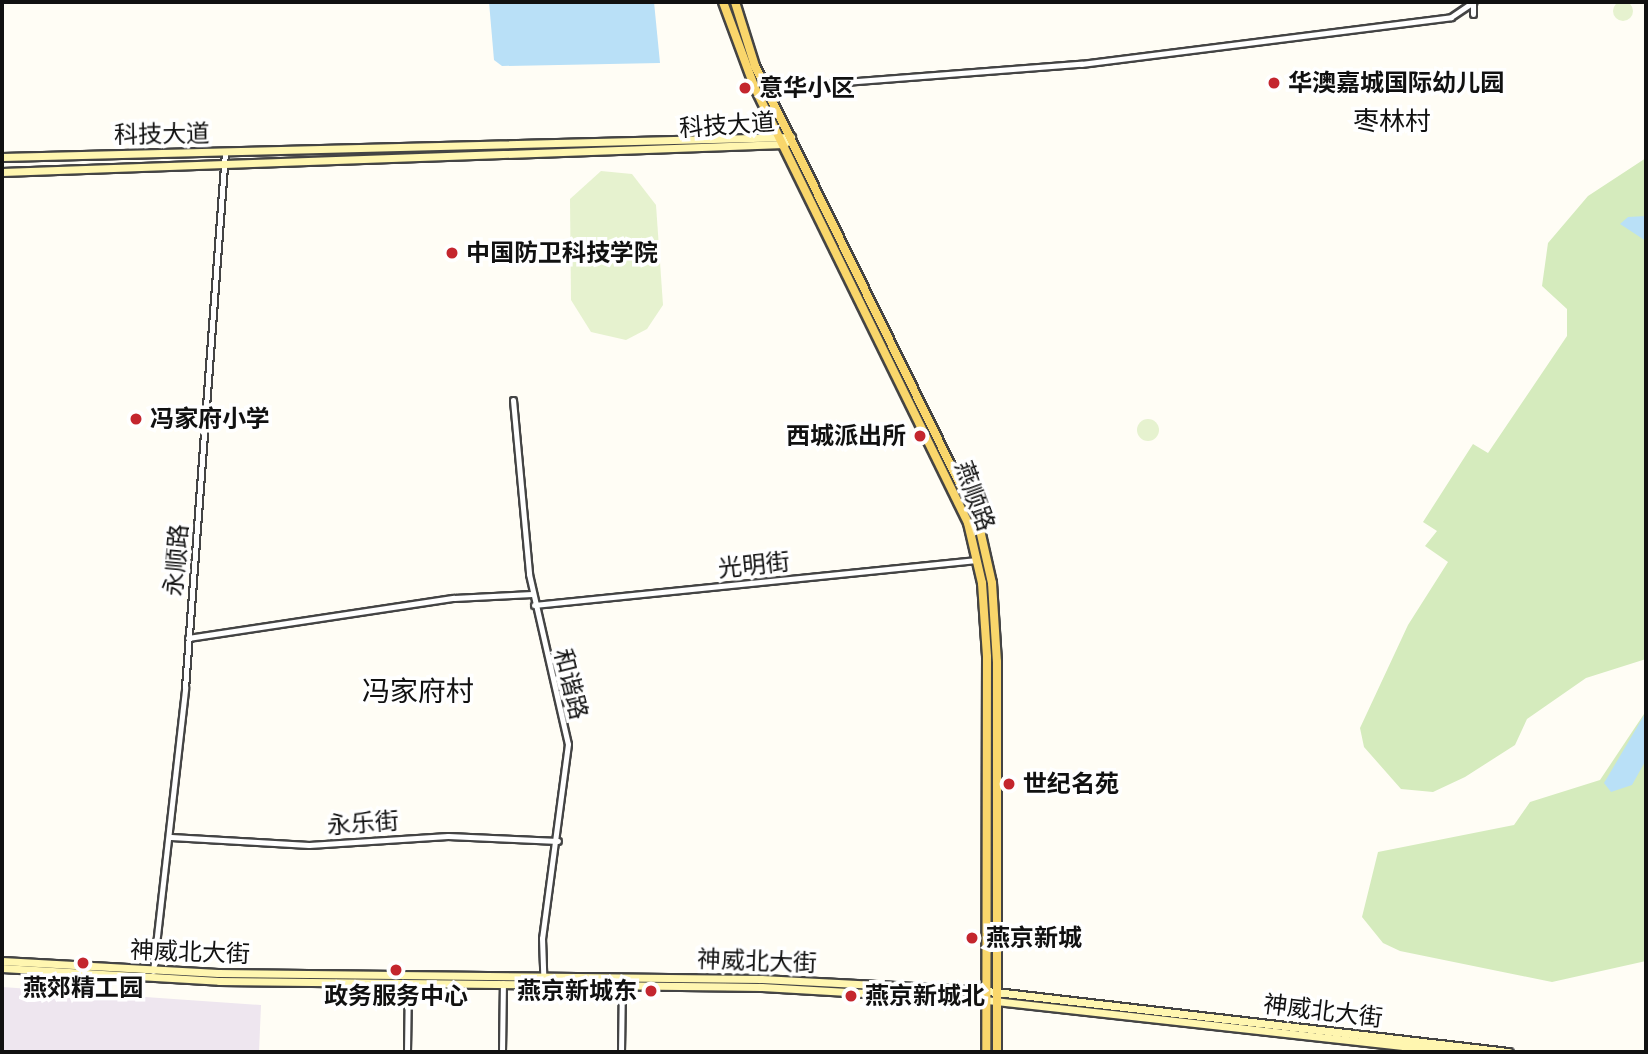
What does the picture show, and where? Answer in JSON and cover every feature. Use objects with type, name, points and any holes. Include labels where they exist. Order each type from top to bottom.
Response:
[{"type":"main road","name":"燕顺路","points":[[723,2],[745,66],[936,447],[977,561],[987,657],[986,1052]]},
{"type":"main road","name":"燕顺路","points":[[735,2],[766,88],[978,521],[992,583],[997,662],[997,1052]]},
{"type":"street","points":[[766,88],[1081,64],[1451,17],[1473,2]]},
{"type":"street","points":[[1473,2],[1473,13]]},
{"type":"street","name":"科技大道","points":[[2,157],[779,135],[791,137]]},
{"type":"street","name":"科技大道","points":[[2,172],[225,167],[784,144],[791,137]]},
{"type":"street","name":"永顺路","points":[[153,971],[171,837],[225,152]]},
{"type":"street","name":"和谐路","points":[[513,400],[532,594],[568,744],[558,841],[542,938],[543,975]]},
{"type":"street","name":"光明街","points":[[534,604],[977,561]]},
{"type":"street","points":[[188,638],[454,598],[532,594]]},
{"type":"street","name":"永乐街","points":[[171,837],[309,845],[449,836],[558,841]]},
{"type":"street","name":"神威北大街","points":[[2,961],[153,971],[543,975],[986,996],[1508,1052]]},
{"type":"street","name":"神威北大街","points":[[2,968],[205,981],[622,984],[986,996]]},
{"type":"street","points":[[407,1052],[408,983]]},
{"type":"street","points":[[502,1052],[503,983]]},
{"type":"street","points":[[621,1052],[622,984]]},
{"type":"street","name":"神威北大街","points":[[998,997],[1461,1052]]},
{"type":"shaded area","name":"燕郊精工园","points":[[2,987],[261,1005],[259,1052],[2,1052]]},
{"type":"green space","points":[[1623,1],[1630,4],[1633,11],[1630,18],[1623,21],[1616,18],[1613,11],[1616,4]]},
{"type":"green space","points":[[1646,158],[1646,659],[1586,678],[1527,719],[1515,745],[1465,777],[1433,792],[1401,789],[1364,747],[1360,728],[1408,625],[1448,562],[1425,546],[1437,531],[1423,522],[1473,444],[1488,453],[1567,336],[1567,309],[1542,286],[1548,243],[1588,196]]},
{"type":"green space","points":[[601,171],[632,174],[656,205],[663,305],[647,329],[626,340],[591,332],[571,300],[570,199]]},
{"type":"green space","points":[[1148,419],[1156,422],[1159,430],[1156,438],[1148,441],[1140,438],[1137,430],[1140,422]]},
{"type":"green space","points":[[1646,711],[1646,961],[1552,982],[1400,951],[1383,943],[1362,917],[1378,852],[1514,825],[1530,802],[1600,780]]},
{"type":"water","points":[[489,2],[654,2],[660,63],[502,66],[494,60]]},
{"type":"water","points":[[1646,216],[1646,241],[1620,224],[1628,217]]},
{"type":"water","points":[[1646,712],[1646,760],[1632,785],[1611,792],[1604,783]]},
{"type":"place","name":"华澳嘉城国际幼儿园","points":[[1274,83]]},
{"type":"place","name":"意华小区","points":[[745,88]]},
{"type":"place","name":"中国防卫科技学院","points":[[452,253]]},
{"type":"place","name":"冯家府小学","points":[[136,419]]},
{"type":"place","name":"西城派出所","points":[[920,436]]},
{"type":"place","name":"世纪名苑","points":[[1009,784]]},
{"type":"place","name":"燕京新城","points":[[972,938]]},
{"type":"place","name":"燕郊精工园","points":[[83,963]]},
{"type":"place","name":"政务服务中心","points":[[396,970]]},
{"type":"place","name":"燕京新城东","points":[[651,991]]},
{"type":"place","name":"燕京新城北","points":[[851,996]]},
{"type":"district","name":"枣林村","points":[[1392,121]]},
{"type":"district","name":"冯家府村","points":[[418,691]]}]
